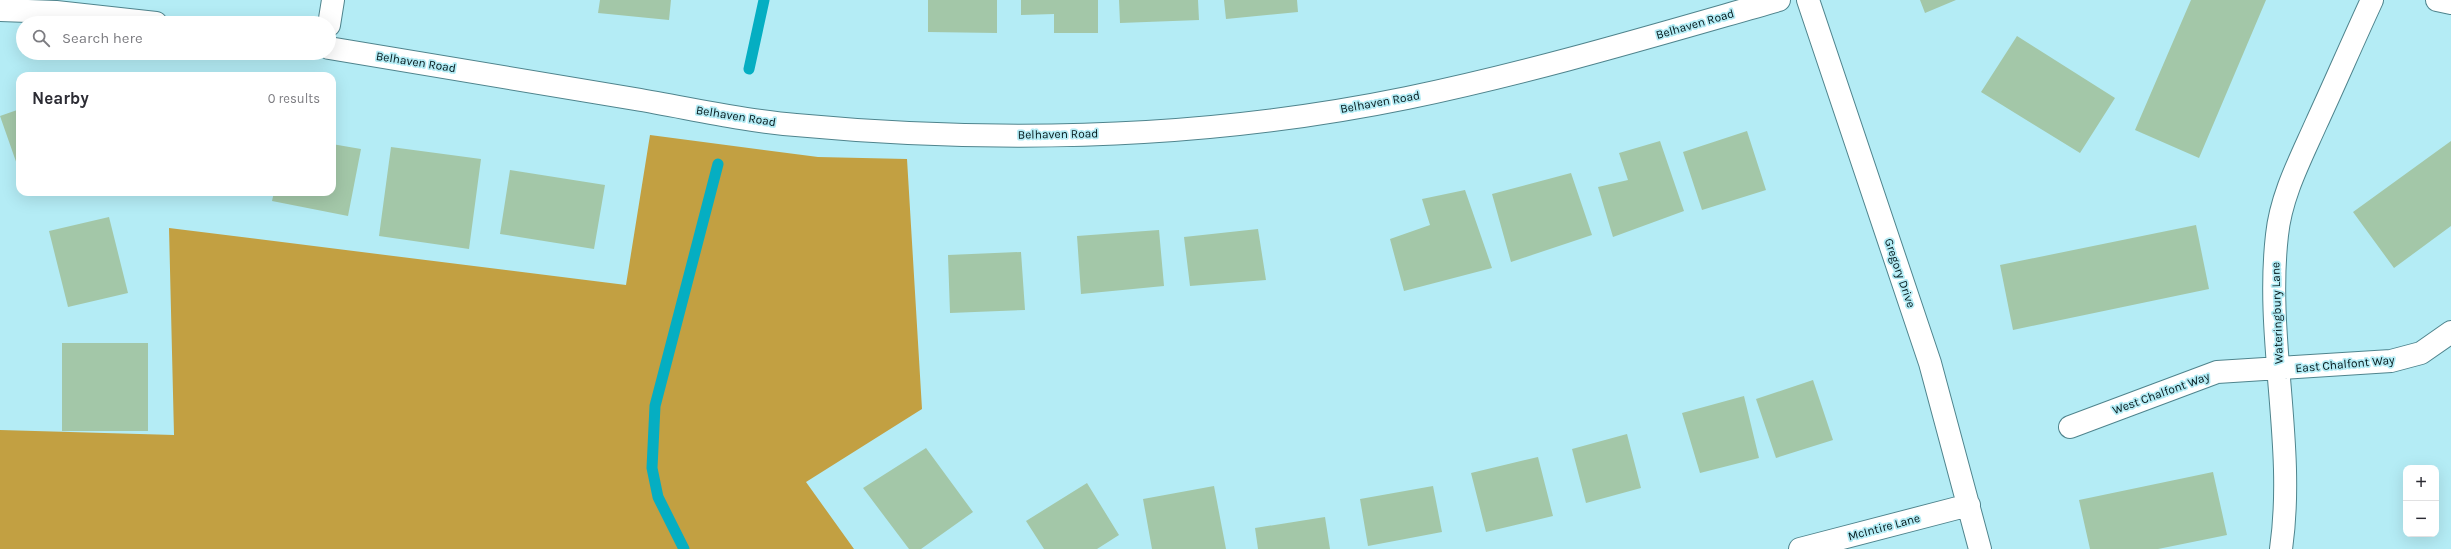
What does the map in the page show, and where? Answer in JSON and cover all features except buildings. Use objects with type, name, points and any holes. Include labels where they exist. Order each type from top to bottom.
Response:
[{"type":"street","points":[[330,16],[333,0]]},
{"type":"street","name":"Belhaven Road","points":[[336,49],[793,125],[946,135],[1056,135],[1162,131],[1289,118],[1405,98],[1545,66],[1780,0]]},
{"type":"street","name":"Gregory Drive","points":[[1808,0],[1930,362],[1980,549]]},
{"type":"street","name":"Wateringbury Lane","points":[[2281,549],[2285,521],[2286,482],[2274,285],[2277,234],[2291,179],[2372,0]]},
{"type":"street","points":[[2437,0],[2451,2]]},
{"type":"street","points":[[0,10],[56,12],[92,16]]},
{"type":"street","name":"East Chalfont Way","points":[[2279,370],[2391,361],[2421,353],[2451,332]]},
{"type":"street","name":"West Chalfont Way","points":[[2070,427],[2217,372],[2279,370]]},
{"type":"street","name":"McIntire Lane","points":[[1800,549],[1969,505]]},
{"type":"shaded area","points":[[650,135],[818,157],[907,159],[922,409],[806,482],[854,549],[0,549],[0,430],[174,435],[169,228],[626,285]]},
{"type":"waterway","points":[[749,69],[764,0]]},
{"type":"waterway","points":[[684,549],[658,497],[652,468],[655,406],[718,164]]}]
